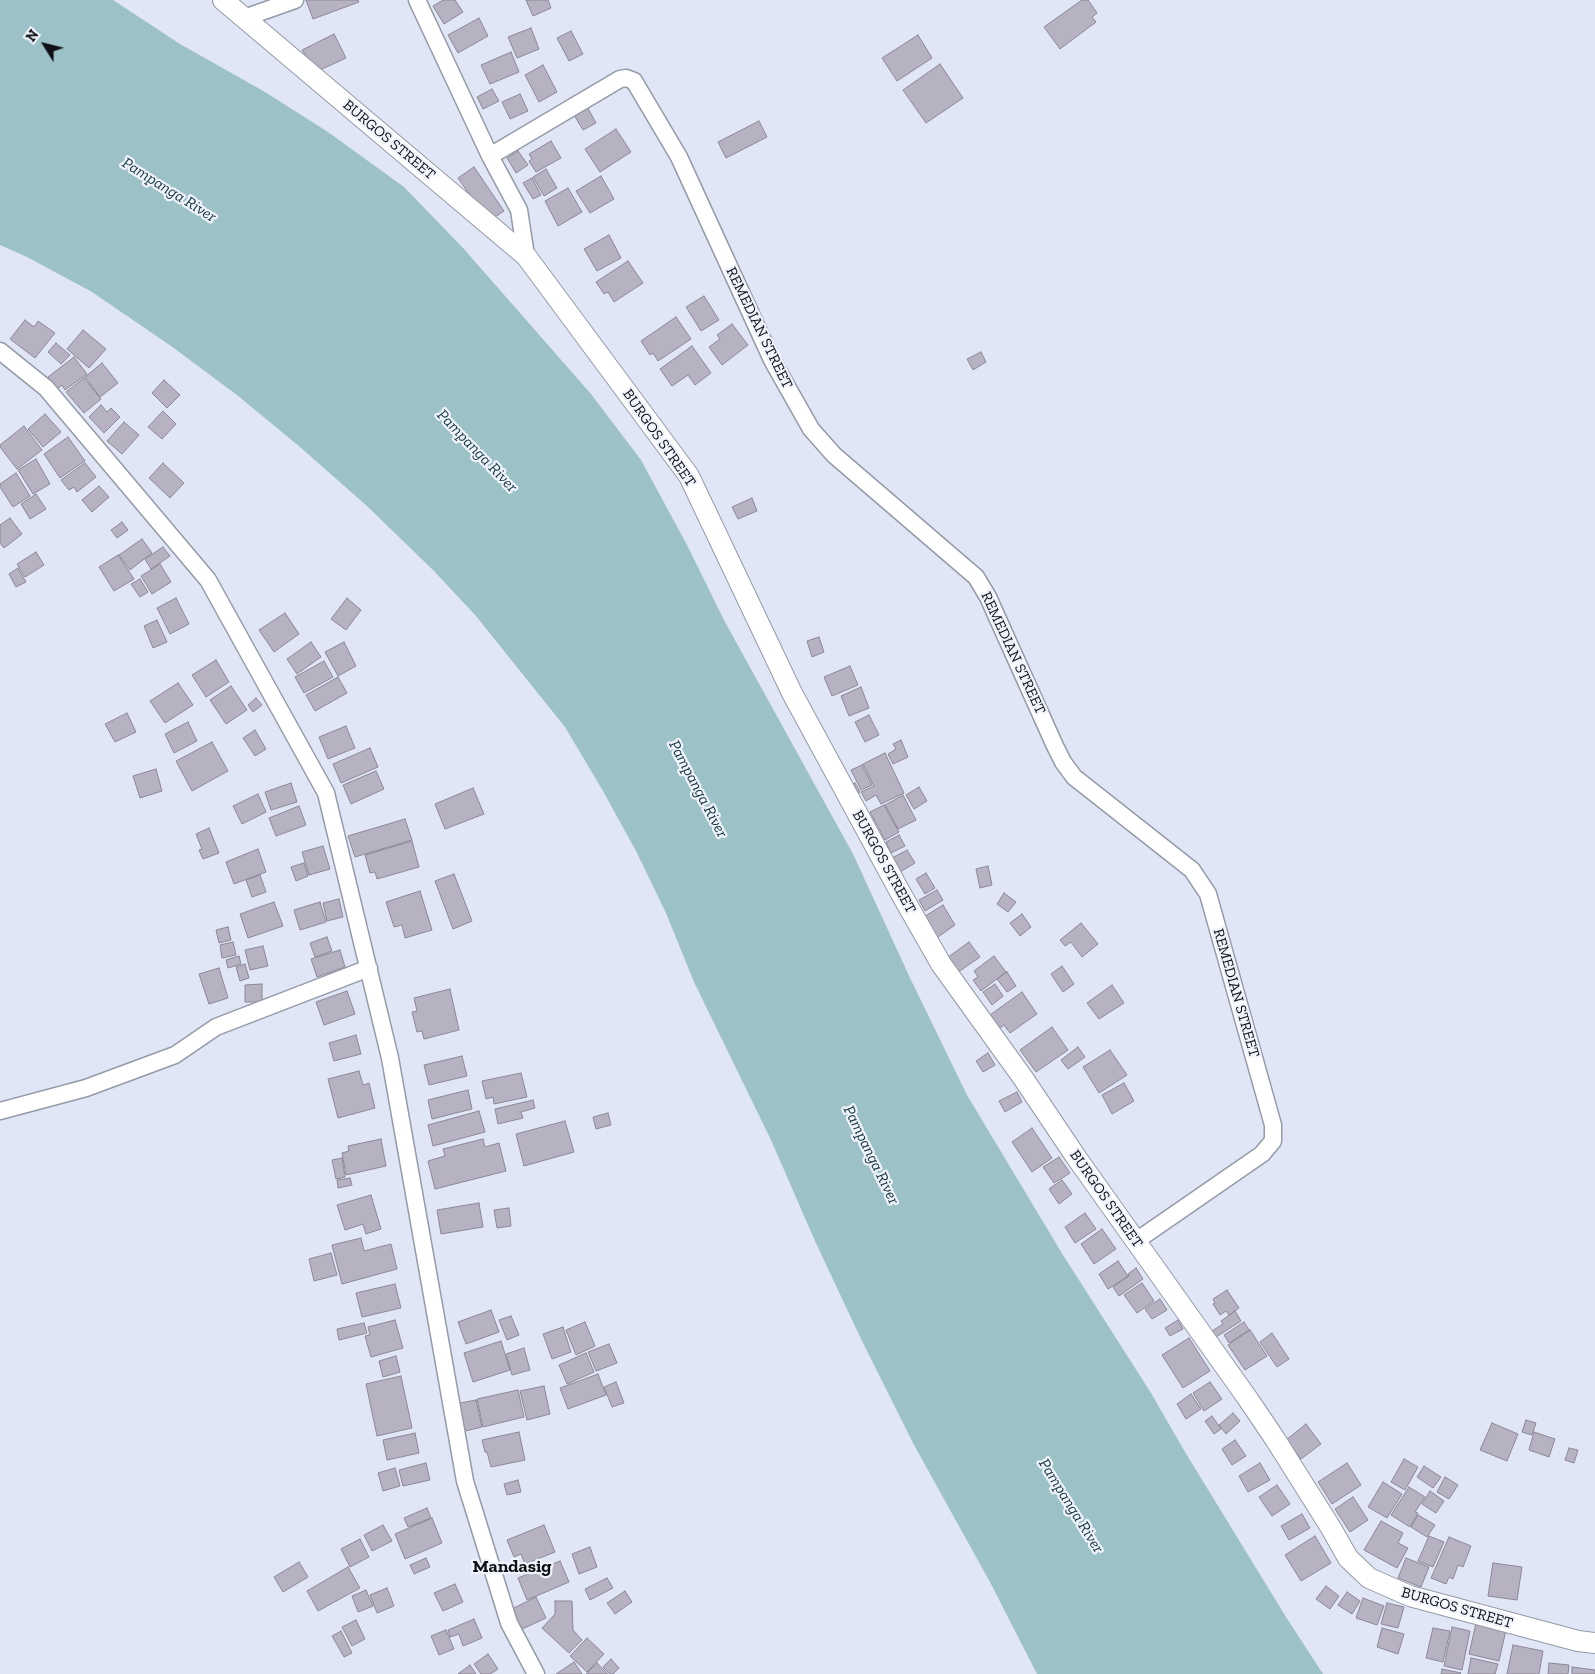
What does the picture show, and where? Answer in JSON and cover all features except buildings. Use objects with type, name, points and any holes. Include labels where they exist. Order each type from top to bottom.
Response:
[{"type":"street","name":"BURGOS STREET","points":[[223,0],[526,256],[689,476],[792,693],[895,884],[941,964],[1276,1439],[1348,1558],[1369,1578],[1418,1599],[1578,1641],[1595,1643]]},
{"type":"street","points":[[244,18],[295,0]]},
{"type":"street","points":[[417,0],[490,156],[519,210],[526,256]]},
{"type":"street","name":"REMEDIAN STREET","points":[[490,156],[620,79],[626,78],[634,81],[679,157],[772,360],[811,429],[834,455],[976,577],[988,597],[1055,746],[1074,777],[1192,870],[1208,894],[1273,1125],[1273,1141],[1262,1154],[1136,1241]]},
{"type":"street","points":[[0,351],[46,388],[208,580],[326,792],[390,1058],[465,1481],[509,1623],[536,1674]]},
{"type":"street","points":[[0,1111],[86,1088],[175,1055],[216,1027],[369,968]]},
{"type":"water","name":"Pampanga River","points":[[0,0],[113,0],[180,44],[265,92],[328,132],[404,187],[463,248],[591,394],[641,460],[687,545],[725,622],[853,854],[967,1095],[1063,1255],[1151,1393],[1185,1452],[1323,1674],[1037,1674],[991,1584],[913,1443],[861,1339],[815,1241],[771,1140],[694,982],[666,913],[636,851],[565,727],[476,616],[434,571],[367,506],[300,447],[237,395],[171,346],[92,292],[27,257],[0,245]]},
{"type":"district","name":"Mandasig","points":[[512,1567]]}]
